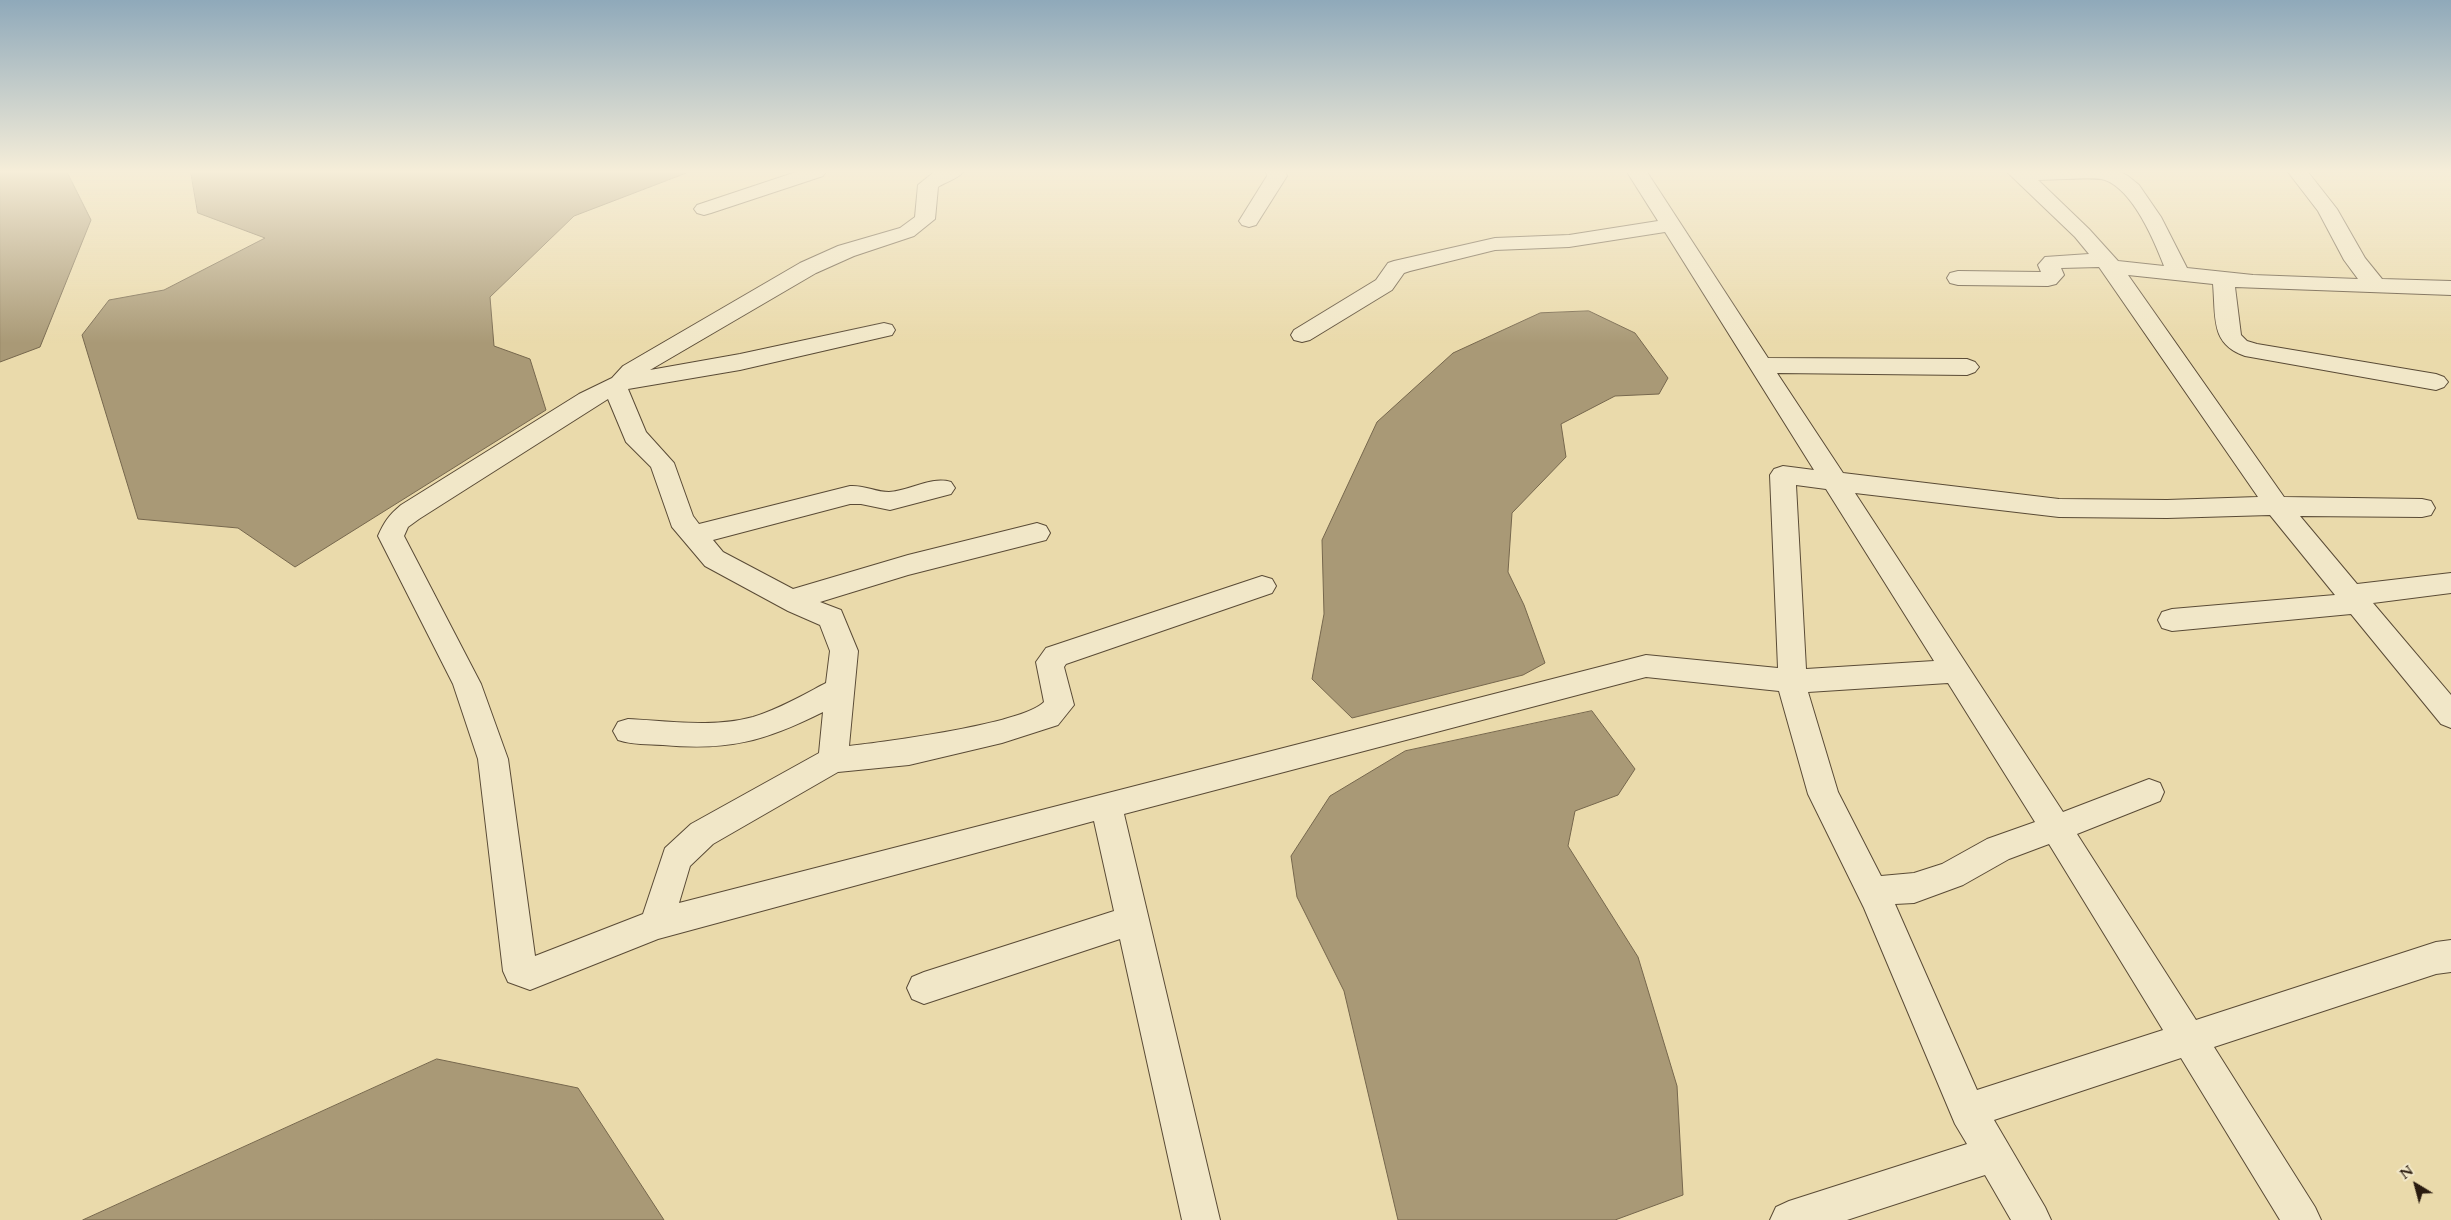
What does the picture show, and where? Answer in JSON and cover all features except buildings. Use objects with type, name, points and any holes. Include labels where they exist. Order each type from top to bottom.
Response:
[{"type":"street","points":[[833,760],[844,651],[831,618],[791,600],[714,559],[681,520],[662,463],[635,436],[616,388],[631,370],[808,268],[846,251],[908,232],[912,229]]},
{"type":"street","points":[[1302,335],[1384,285],[1396,268],[1402,266],[1454,252],[1495,244],[1568,241],[1645,229]]},
{"type":"street","points":[[1673,229],[1956,670],[2302,1220]]},
{"type":"street","points":[[2078,229],[2108,264],[2277,506],[2451,716]]},
{"type":"street","points":[[2156,229],[2178,274]]},
{"type":"street","points":[[2338,229],[2355,260],[2375,285]]},
{"type":"street","points":[[1958,278],[2048,279],[2053,276],[2049,265],[2053,262],[2108,264],[2253,282],[2451,288]]},
{"type":"street","points":[[2223,279],[2230,337],[2239,346],[2253,351],[2436,382]]},
{"type":"street","points":[[884,330],[740,362],[621,383],[587,400],[397,522],[391,536],[468,684],[493,759],[520,972],[530,974],[656,924],[1106,805],[1646,666],[1793,680],[1956,670]]},
{"type":"street","points":[[1760,365],[1967,367]]},
{"type":"street","points":[[2032,1220],[1968,1111],[1872,891],[1823,794],[1793,691],[1783,475],[2059,508],[2167,509],[2277,506],[2422,508]]},
{"type":"street","points":[[694,535],[850,495],[868,494],[881,500],[890,501],[942,488]]},
{"type":"street","points":[[791,600],[908,565],[1037,533]]},
{"type":"street","points":[[2172,620],[2354,599],[2451,583]]},
{"type":"street","points":[[656,924],[676,858],[702,834],[833,760],[909,752],[1002,731],[1048,718],[1059,705],[1050,667],[1050,662],[1056,656],[1262,586]]},
{"type":"street","points":[[628,731],[714,735],[737,733],[764,725],[840,690]]},
{"type":"street","points":[[1872,891],[1914,888],[1945,878],[1998,849],[2149,792]]},
{"type":"street","points":[[1106,805],[1201,1220]]},
{"type":"street","points":[[924,988],[1132,920]]},
{"type":"street","points":[[1968,1111],[2436,958],[2451,956]]},
{"type":"street","points":[[1789,1220],[1993,1154]]},
{"type":"shaded area","points":[[0,229],[87,229],[40,347],[0,362]]},
{"type":"shaded area","points":[[241,229],[561,229],[490,297],[494,346],[530,359],[546,410],[295,567],[238,528],[138,519],[82,335],[109,300],[164,290],[265,238]]},
{"type":"shaded area","points":[[1589,311],[1635,333],[1668,378],[1659,394],[1615,396],[1561,424],[1566,457],[1512,513],[1508,572],[1524,605],[1545,663],[1523,675],[1352,718],[1312,679],[1324,614],[1322,540],[1377,422],[1453,353],[1540,313]]},
{"type":"shaded area","points":[[1592,711],[1635,769],[1618,795],[1575,811],[1568,846],[1638,957],[1677,1086],[1683,1195],[1615,1220],[1398,1220],[1344,991],[1297,897],[1291,856],[1330,796],[1405,751]]},
{"type":"shaded area","points":[[437,1059],[578,1088],[664,1220],[83,1220]]}]
